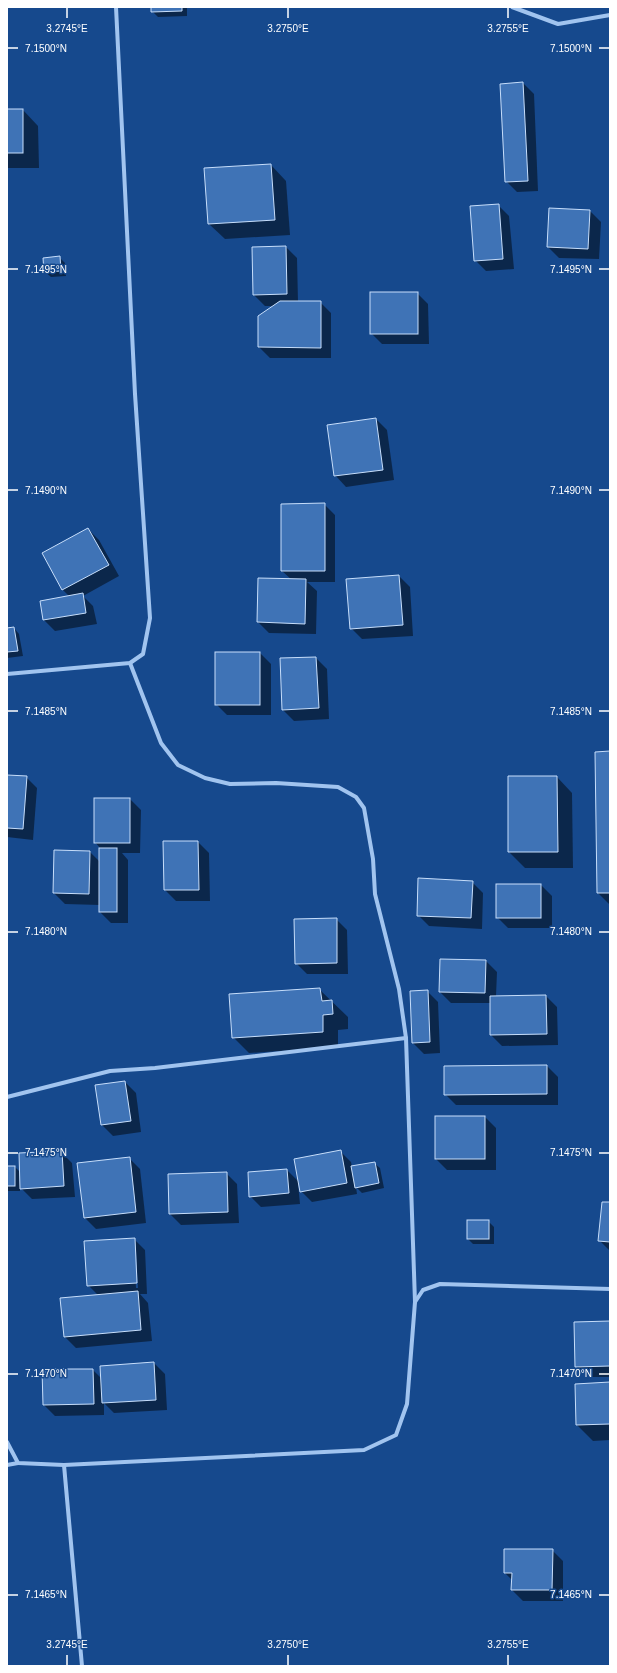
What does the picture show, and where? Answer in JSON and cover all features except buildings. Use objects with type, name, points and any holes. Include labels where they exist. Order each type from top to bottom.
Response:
[{"type":"street","points":[[7,674],[130,663],[144,654],[150,618],[135,394],[116,7]]},
{"type":"street","points":[[512,7],[558,24],[610,15]]},
{"type":"street","points":[[7,1465],[18,1463],[64,1465],[364,1450],[396,1435],[407,1404],[415,1302],[406,1038],[399,989],[375,894],[372,859],[364,808],[356,797],[338,787],[276,783],[230,784],[205,778],[178,765],[161,743],[130,663]]},
{"type":"street","points":[[7,1096],[110,1071],[155,1068],[406,1038]]},
{"type":"street","points":[[415,1302],[423,1290],[440,1284],[610,1289]]},
{"type":"street","points":[[7,1442],[18,1463]]},
{"type":"street","points":[[64,1465],[82,1666]]}]
